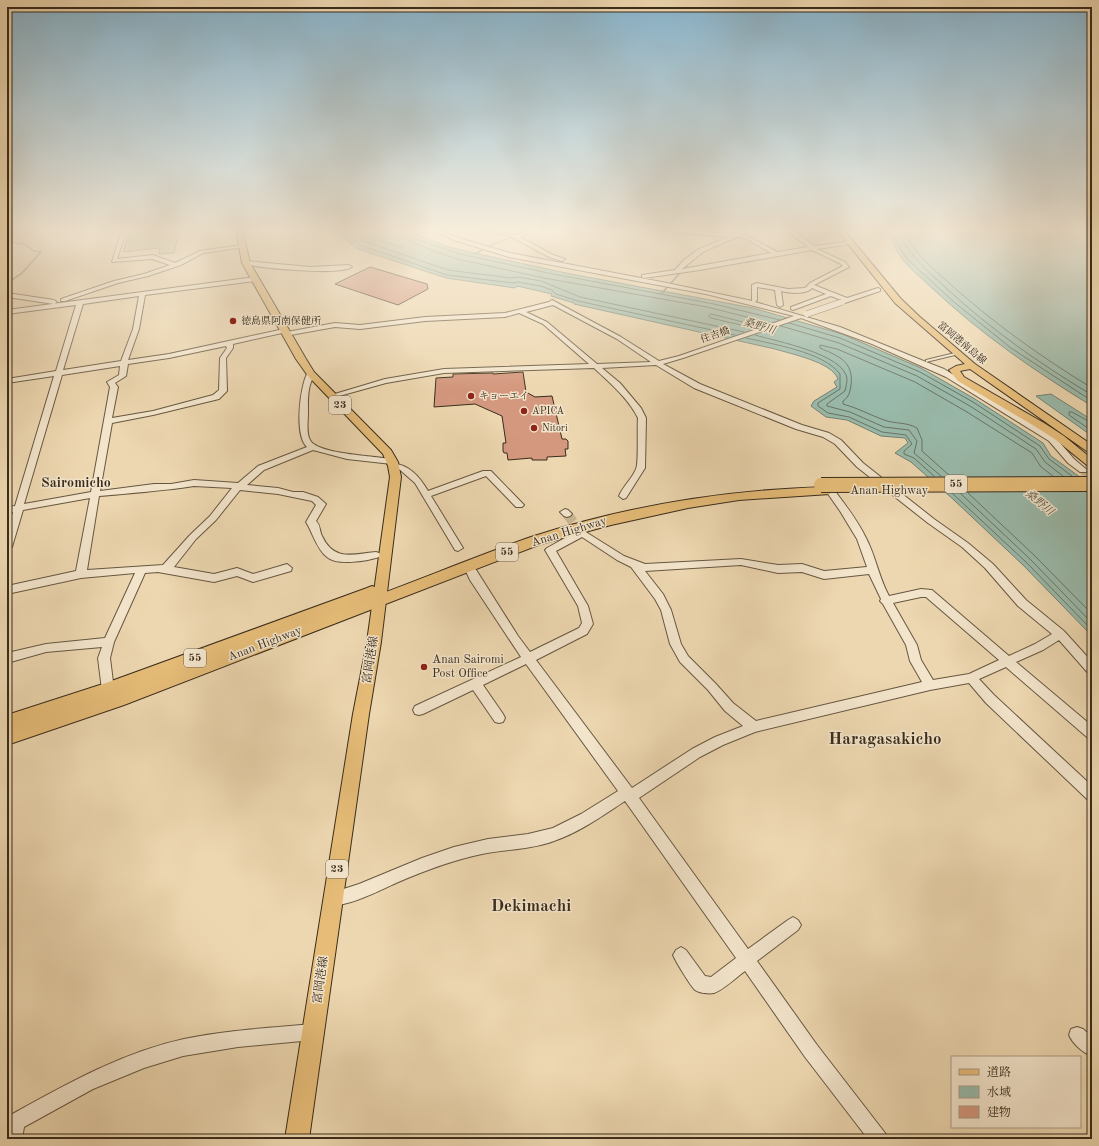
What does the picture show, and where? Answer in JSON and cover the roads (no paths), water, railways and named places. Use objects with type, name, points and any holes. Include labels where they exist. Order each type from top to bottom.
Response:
[{"type":"highway","name":"Anan Highway","points":[[7,737],[118,700],[531,534],[630,505],[737,489],[822,485],[1092,484]]},
{"type":"highway","name":"Anan Highway","points":[[7,723],[108,690],[381,594],[469,567],[536,541],[588,525],[637,513],[740,496],[822,485],[1092,493]]},
{"type":"main road","name":"23","points":[[257,282],[284,332],[311,374],[387,452],[394,464]]},
{"type":"main road","name":"富岡港南島線","points":[[878,282],[881,287],[891,293],[917,319],[972,366],[1092,450]]},
{"type":"main road","points":[[972,366],[954,370],[961,379],[1040,425],[1060,438],[1092,464]]},
{"type":"main road","name":"富岡港線","points":[[297,1139],[361,714],[381,594],[396,481],[394,464]]},
{"type":"street","points":[[7,295],[57,304],[113,283],[126,291],[142,294],[229,282]]},
{"type":"street","points":[[754,300],[754,286],[760,285],[788,291],[805,291],[817,282]]},
{"type":"street","points":[[666,283],[793,308],[820,315],[841,325],[909,351],[928,361],[946,375]]},
{"type":"street","points":[[676,285],[802,316],[882,345],[946,375],[1018,417],[1052,439],[1071,461],[1083,470]]},
{"type":"street","points":[[811,286],[832,294],[844,301]]},
{"type":"street","name":"住吉橋","points":[[332,396],[385,381],[444,371],[659,363],[681,358],[881,287]]},
{"type":"street","points":[[778,289],[780,306]]},
{"type":"street","points":[[7,312],[80,302],[126,291]]},
{"type":"street","points":[[81,574],[114,388],[111,382],[122,376],[124,363],[136,329],[142,294]]},
{"type":"street","points":[[793,308],[832,294]]},
{"type":"street","points":[[7,547],[80,302]]},
{"type":"street","points":[[7,381],[169,356],[284,332],[335,325],[360,327],[425,319],[490,316],[519,311],[553,302],[619,338],[697,386],[826,435],[838,442],[860,465],[931,521],[965,545],[989,566],[1022,603],[1060,634],[1092,670]]},
{"type":"street","points":[[519,311],[545,323],[617,385],[638,410],[642,418],[640,435],[641,468],[632,483],[626,489],[623,496]]},
{"type":"street","points":[[108,422],[159,412],[221,394],[223,391],[223,358],[230,348],[229,344]]},
{"type":"street","points":[[928,361],[957,354]]},
{"type":"street","points":[[311,374],[305,387],[304,410],[305,434],[307,444],[311,448]]},
{"type":"street","points":[[165,569],[171,564],[193,537],[214,518],[235,492],[237,487],[254,472],[285,457],[311,448],[394,464],[402,467],[418,481],[458,548]]},
{"type":"street","points":[[426,495],[488,473],[518,505]]},
{"type":"street","points":[[7,510],[95,494],[171,487],[194,483],[235,485],[237,487],[278,491],[293,495],[303,495],[315,499],[321,504],[311,522],[315,526],[317,536],[330,555],[343,559],[376,555]]},
{"type":"street","points":[[822,485],[844,509],[862,539],[872,570],[886,601],[899,622],[911,645],[916,661],[930,685]]},
{"type":"street","points":[[419,710],[476,684],[583,631],[588,624],[583,606],[550,550],[582,533],[635,566],[645,568],[741,562],[778,569],[802,568],[824,574],[872,570]]},
{"type":"street","points":[[635,566],[662,604],[676,644],[684,659],[712,687],[729,707],[754,727]]},
{"type":"street","points":[[469,567],[497,613],[529,658],[811,1051],[879,1139]]},
{"type":"street","points":[[7,590],[81,574],[142,569],[158,568],[214,578],[237,572],[253,578],[287,568]]},
{"type":"street","points":[[108,690],[104,658],[109,642],[142,569]]},
{"type":"street","points":[[886,601],[921,592],[928,593],[1092,734]]},
{"type":"street","points":[[333,899],[349,896],[380,884],[413,868],[457,853],[542,838],[583,820],[696,753],[719,741],[754,727],[930,685],[971,678],[1039,647],[1060,634]]},
{"type":"street","points":[[7,658],[46,648],[109,642]]},
{"type":"street","points":[[971,678],[990,699],[1092,795]]},
{"type":"street","points":[[476,684],[499,718]]},
{"type":"street","points":[[681,955],[701,984],[713,985],[793,925]]},
{"type":"street","points":[[12,1129],[88,1082],[144,1060],[183,1048],[238,1039],[313,1032]]},
{"type":"street","points":[[1077,1035],[1092,1048]]},
{"type":"water","name":"桑野川","points":[[477,282],[617,282],[753,308],[842,334],[921,368],[975,399],[1043,443],[1051,456],[1092,486],[1092,636],[1024,566],[954,500],[911,462],[895,453],[908,443],[905,438],[881,436],[847,420],[826,417],[811,406],[814,401],[837,387],[834,382],[838,379],[834,373],[820,363],[775,349],[574,304],[551,296],[552,294],[517,286],[515,288]]},
{"type":"water","points":[[925,282],[1092,282],[1092,406],[1050,380],[1010,352],[951,306]]},
{"type":"water","points":[[1051,394],[1092,420],[1092,436],[1036,396]]},
{"type":"waterway","points":[[662,293],[671,282]]},
{"type":"tunnel","points":[[1083,470],[1091,474]]},
{"type":"tunnel","points":[[567,514],[581,532]]},
{"type":"place","name":"徳島県阿南保健所","points":[[233,321]]},
{"type":"place","name":"キョーエイ","points":[[471,396]]},
{"type":"place","name":"APICA","points":[[524,411]]},
{"type":"place","name":"Nitori","points":[[534,428]]},
{"type":"place","name":"Anan Sairomi Post Office","points":[[424,667]]},
{"type":"district","name":"Sairomicho","points":[[76,483]]},
{"type":"district","name":"Haragasakicho","points":[[885,739]]},
{"type":"district","name":"Dekimachi","points":[[531,906]]}]
